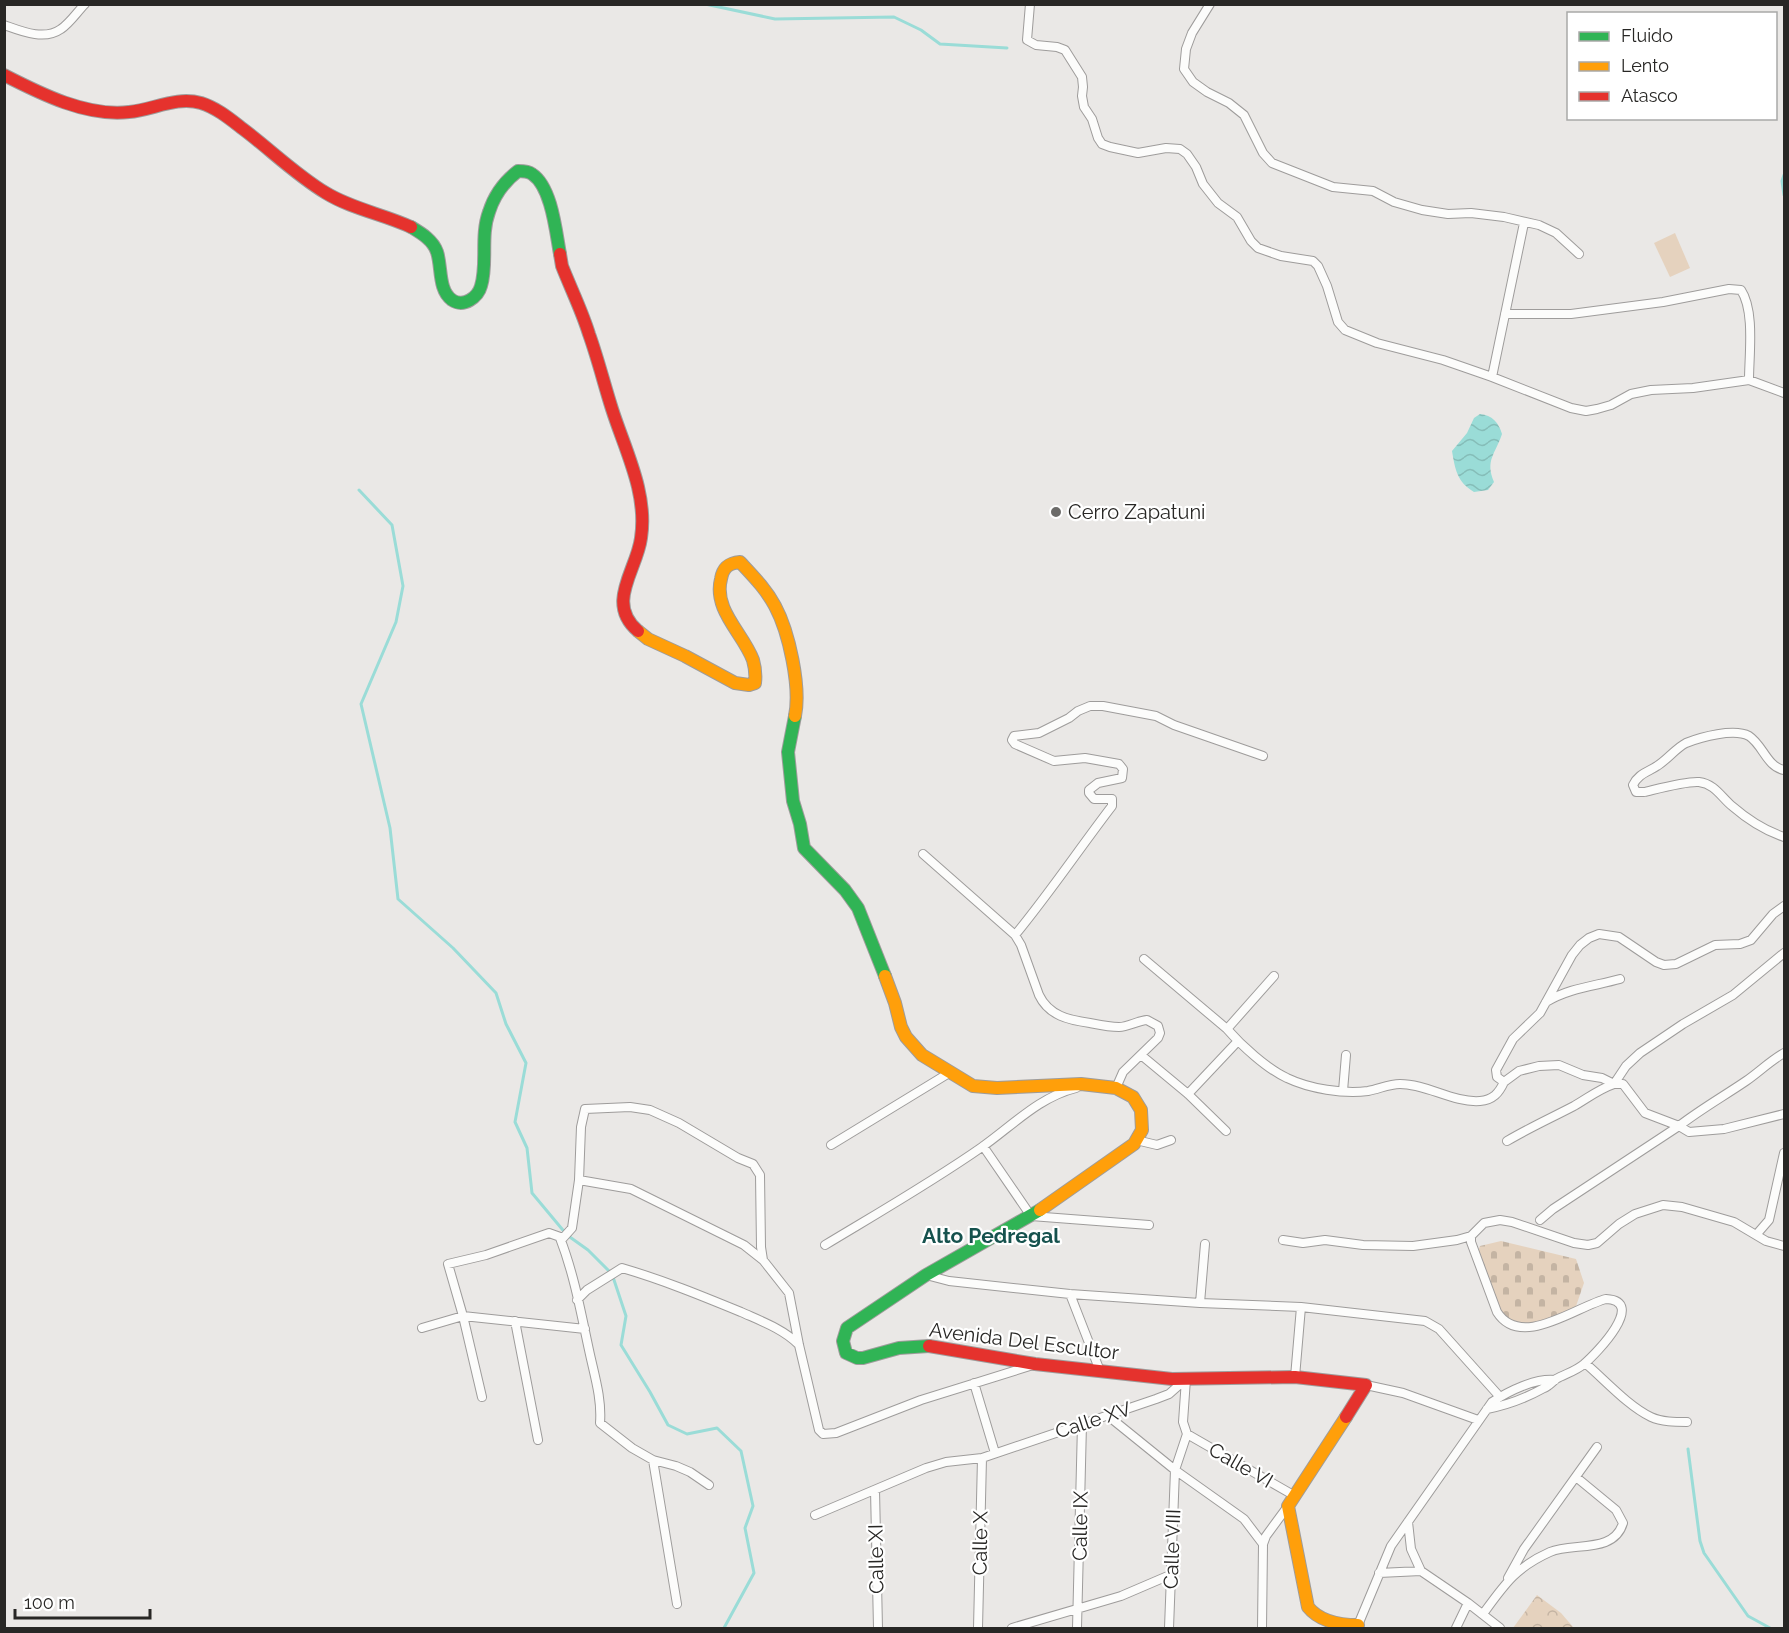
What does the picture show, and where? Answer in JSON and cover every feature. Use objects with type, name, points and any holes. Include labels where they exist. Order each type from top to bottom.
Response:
[{"type":"street","points":[[4,25],[33,33],[53,34],[62,29],[85,4]]},
{"type":"street","points":[[1030,4],[1027,40],[1036,45],[1057,46],[1065,50],[1082,77],[1084,107],[1092,119],[1102,144],[1138,153],[1166,148],[1180,149],[1187,154],[1208,191],[1218,203],[1237,217],[1251,241],[1258,248],[1281,256],[1313,261],[1318,266],[1338,322],[1345,330],[1377,343],[1443,360],[1571,408],[1586,411],[1611,405],[1631,394],[1651,390],[1694,388],[1749,380],[1785,393]]},
{"type":"street","points":[[1210,4],[1192,33],[1186,49],[1184,69],[1192,82],[1229,103],[1244,115],[1263,153],[1272,163],[1334,187],[1374,191],[1394,202],[1422,210],[1504,217],[1539,225],[1556,233],[1579,254]]},
{"type":"street","points":[[4,75],[52,99],[105,111],[136,112],[189,99],[206,104],[241,127],[308,183],[341,201],[408,224],[423,234],[437,251],[439,271],[445,292],[455,301],[464,302],[473,298],[479,291],[482,282],[485,230],[489,211],[509,177],[518,171],[530,172],[539,180],[553,214],[562,266],[589,333],[611,408],[639,489],[642,514],[640,546],[624,586],[624,612],[630,624],[648,639],[726,679],[749,686],[755,683],[753,660],[728,617],[719,589],[720,578],[725,566],[729,563],[740,562],[759,582],[774,604],[796,675],[798,704],[788,752],[793,801],[804,848],[845,890],[858,908],[906,1038],[922,1055],[973,1086],[983,1088],[1058,1084],[1116,1088],[1133,1097],[1141,1110],[1143,1125],[1137,1140],[1157,1144],[1171,1140]]},
{"type":"street","points":[[1492,377],[1524,223]]},
{"type":"street","points":[[1505,314],[1571,314],[1663,302],[1729,289],[1741,290],[1747,301],[1749,316],[1749,380]]},
{"type":"street","points":[[1015,935],[1112,806],[1112,799],[1094,799],[1089,790],[1098,783],[1122,778],[1124,769],[1119,764],[1085,758],[1054,761],[1015,744],[1012,740],[1014,735],[1039,733],[1078,711],[1090,706],[1103,706],[1156,716],[1174,725],[1263,756]]},
{"type":"street","points":[[1785,770],[1777,768],[1756,742],[1747,735],[1736,732],[1723,733],[1684,744],[1658,765],[1635,779],[1632,785],[1636,792],[1644,792],[1697,782],[1709,784],[1732,806],[1773,833],[1785,837]]},
{"type":"street","points":[[923,855],[1015,935],[1021,945],[1042,1002],[1052,1012],[1077,1022],[1104,1026],[1120,1027],[1146,1020],[1158,1026],[1160,1033],[1123,1072],[1116,1088]]},
{"type":"street","points":[[1504,1082],[1496,1074],[1497,1065],[1504,1058],[1514,1039],[1540,1013],[1572,956],[1589,938],[1599,934],[1619,937],[1656,962],[1664,965],[1676,964],[1715,945],[1740,944],[1751,940],[1773,914],[1785,906]]},
{"type":"street","points":[[1614,1084],[1626,1065],[1640,1053],[1683,1024],[1733,995],[1785,953]]},
{"type":"street","points":[[1144,959],[1227,1029],[1238,1041],[1288,1079],[1306,1085],[1343,1091],[1368,1091],[1401,1084],[1479,1102],[1495,1096],[1504,1082],[1519,1071],[1539,1066],[1559,1065],[1614,1084]]},
{"type":"street","points":[[1227,1029],[1274,976]]},
{"type":"street","points":[[1546,1002],[1575,989],[1620,979]]},
{"type":"street","points":[[1188,1094],[1238,1041]]},
{"type":"street","points":[[1540,1220],[1785,1053]]},
{"type":"street","points":[[1141,1055],[1188,1094],[1226,1131]]},
{"type":"street","points":[[1343,1091],[1346,1055]]},
{"type":"street","points":[[831,1145],[949,1073]]},
{"type":"street","points":[[1508,1141],[1541,1121],[1614,1084],[1623,1084],[1645,1113],[1689,1132],[1724,1129],[1785,1114]]},
{"type":"street","points":[[825,1245],[984,1146],[1020,1117],[1062,1092],[1091,1085]]},
{"type":"street","points":[[562,1238],[572,1228],[579,1180],[581,1127],[585,1109],[637,1107],[679,1122],[738,1158],[753,1164],[760,1175],[761,1247],[764,1260]]},
{"type":"street","name":"Avenida Del Escultor","points":[[1137,1140],[1031,1216],[926,1275],[847,1328],[843,1341],[846,1353],[863,1358],[899,1348],[928,1346],[1035,1364],[1186,1379],[1295,1377],[1350,1382],[1403,1393],[1478,1420]]},
{"type":"street","points":[[984,1146],[1031,1216],[1149,1225]]},
{"type":"street","points":[[1756,1235],[1769,1220],[1785,1153]]},
{"type":"street","points":[[579,1180],[631,1189],[744,1245],[764,1260],[789,1293],[819,1430],[823,1434],[836,1432],[921,1400],[1035,1364]]},
{"type":"street","points":[[1283,1240],[1303,1243],[1325,1240],[1347,1244],[1400,1247],[1457,1240],[1471,1236],[1484,1223],[1500,1220],[1588,1245],[1597,1243],[1635,1214],[1663,1205],[1682,1207],[1734,1222],[1766,1241],[1785,1246]]},
{"type":"street","points":[[482,1397],[448,1264],[486,1255],[549,1233],[562,1238]]},
{"type":"street","points":[[1471,1236],[1471,1242],[1497,1312],[1502,1320],[1508,1323],[1521,1327],[1534,1327],[1550,1323],[1601,1300],[1613,1299],[1621,1304],[1623,1309],[1619,1323],[1585,1363],[1568,1375],[1525,1397],[1507,1405],[1487,1409]]},
{"type":"street","points":[[562,1238],[585,1329],[601,1407],[600,1423],[632,1448],[653,1460],[690,1472],[709,1485]]},
{"type":"street","points":[[1200,1303],[1205,1244]]},
{"type":"street","points":[[577,1300],[587,1290],[622,1268],[702,1296],[768,1324],[791,1337],[799,1345]]},
{"type":"street","points":[[926,1275],[949,1281],[1070,1294],[1200,1303],[1301,1306],[1425,1321],[1439,1329],[1500,1397]]},
{"type":"street","points":[[1070,1294],[1100,1371]]},
{"type":"street","points":[[1295,1377],[1301,1306]]},
{"type":"street","points":[[422,1328],[463,1316],[585,1329]]},
{"type":"street","points":[[515,1321],[538,1440]]},
{"type":"street","points":[[1585,1363],[1640,1410],[1652,1417],[1667,1422],[1688,1422]]},
{"type":"street","points":[[1186,1379],[1183,1422],[1187,1434]]},
{"type":"street","name":"Calle XV","points":[[982,1458],[1169,1394],[1186,1379]]},
{"type":"street","points":[[1291,1501],[1308,1607],[1318,1616],[1348,1627],[1379,1573],[1391,1546],[1492,1402],[1547,1379],[1555,1380]]},
{"type":"street","points":[[974,1383],[995,1453]]},
{"type":"street","points":[[1262,1629],[1263,1544],[1266,1536],[1366,1385]]},
{"type":"street","points":[[1107,1415],[1175,1470],[1244,1519],[1263,1544]]},
{"type":"street","name":"Calle IX","points":[[1077,1629],[1082,1424]]},
{"type":"street","name":"Calle VIII","points":[[1169,1629],[1175,1470],[1187,1434]]},
{"type":"street","name":"Calle VI","points":[[1187,1434],[1291,1501]]},
{"type":"street","points":[[1483,1614],[1507,1581],[1524,1549],[1597,1447]]},
{"type":"street","points":[[815,1515],[926,1468],[946,1462],[982,1458]]},
{"type":"street","name":"Calle X","points":[[978,1629],[982,1458]]},
{"type":"street","points":[[653,1460],[677,1604]]},
{"type":"street","points":[[1507,1581],[1527,1564],[1548,1553],[1568,1547],[1593,1546],[1608,1542],[1620,1532],[1623,1523],[1616,1510],[1576,1477]]},
{"type":"street","name":"Calle XI","points":[[875,1490],[878,1629]]},
{"type":"street","points":[[1408,1521],[1411,1549],[1420,1571],[1468,1603],[1500,1629]]},
{"type":"street","points":[[1379,1573],[1420,1571]]},
{"type":"street","points":[[1012,1629],[1078,1607],[1121,1596],[1170,1575]]},
{"type":"street","points":[[1456,1629],[1468,1603]]},
{"type":"green space","points":[[1675,233],[1690,268],[1670,277],[1654,243]]},
{"type":"green space","points":[[1501,1241],[1576,1259],[1584,1283],[1574,1312],[1545,1323],[1523,1326],[1513,1326],[1496,1318],[1475,1258],[1480,1246]]},
{"type":"green space","points":[[1537,1595],[1561,1613],[1574,1628],[1513,1628]]},
{"type":"water","points":[[1480,414],[1494,420],[1502,434],[1490,468],[1494,482],[1488,490],[1474,492],[1460,479],[1452,451],[1467,433],[1474,418]]},
{"type":"waterway","points":[[705,4],[775,19],[894,17],[921,30],[940,44],[1007,48]]},
{"type":"waterway","points":[[1784,175],[1782,181],[1784,195]]},
{"type":"waterway","points":[[359,490],[392,525],[403,586],[396,622],[361,704],[390,828],[398,899],[453,948],[496,993],[506,1024],[526,1063],[515,1122],[527,1148],[532,1193],[567,1235],[588,1250],[612,1274],[626,1316],[621,1345],[668,1425],[687,1434],[717,1428],[741,1451],[753,1506],[745,1528],[754,1573],[724,1628]]},
{"type":"waterway","points":[[1688,1449],[1700,1541],[1704,1553],[1748,1616],[1770,1628]]},
{"type":"traffic: fast","points":[[411,227],[433,244],[439,258],[442,284],[448,296],[457,302],[466,302],[479,290],[483,277],[486,221],[491,206],[500,189],[509,179],[518,171],[525,171],[539,180],[549,199],[560,254]]},
{"type":"traffic: fast","points":[[795,716],[788,752],[793,801],[804,848],[845,890],[858,908],[885,976]]},
{"type":"traffic: fast","points":[[929,1346],[899,1348],[857,1358],[846,1353],[843,1341],[847,1328],[926,1275],[1040,1210]]},
{"type":"traffic: slow","points":[[638,631],[648,639],[735,683],[749,685],[755,683],[753,660],[721,601],[722,575],[730,565],[740,562],[771,600],[785,630],[795,675],[795,716]]},
{"type":"traffic: slow","points":[[885,976],[906,1037],[922,1055],[973,1086],[997,1088],[1081,1084],[1116,1088],[1133,1097],[1141,1110],[1142,1130],[1134,1144],[1040,1210]]},
{"type":"traffic: slow","points":[[1346,1417],[1288,1506],[1308,1607],[1324,1619],[1358,1625],[1356,1628]]},
{"type":"traffic: jam","points":[[4,75],[33,90],[81,108],[97,111],[113,113],[138,111],[183,101],[207,105],[228,118],[326,193],[346,203],[411,227]]},
{"type":"traffic: jam","points":[[560,254],[562,266],[592,343],[638,488],[642,521],[641,538],[623,598],[628,620],[638,631]]},
{"type":"traffic: jam","points":[[929,1346],[1035,1364],[1172,1379],[1295,1377],[1366,1385],[1346,1417]]},
{"type":"place","name":"Cerro Zapatuni","points":[[1056,512]]},
{"type":"district","name":"Alto Pedregal","points":[[991,1235]]}]
